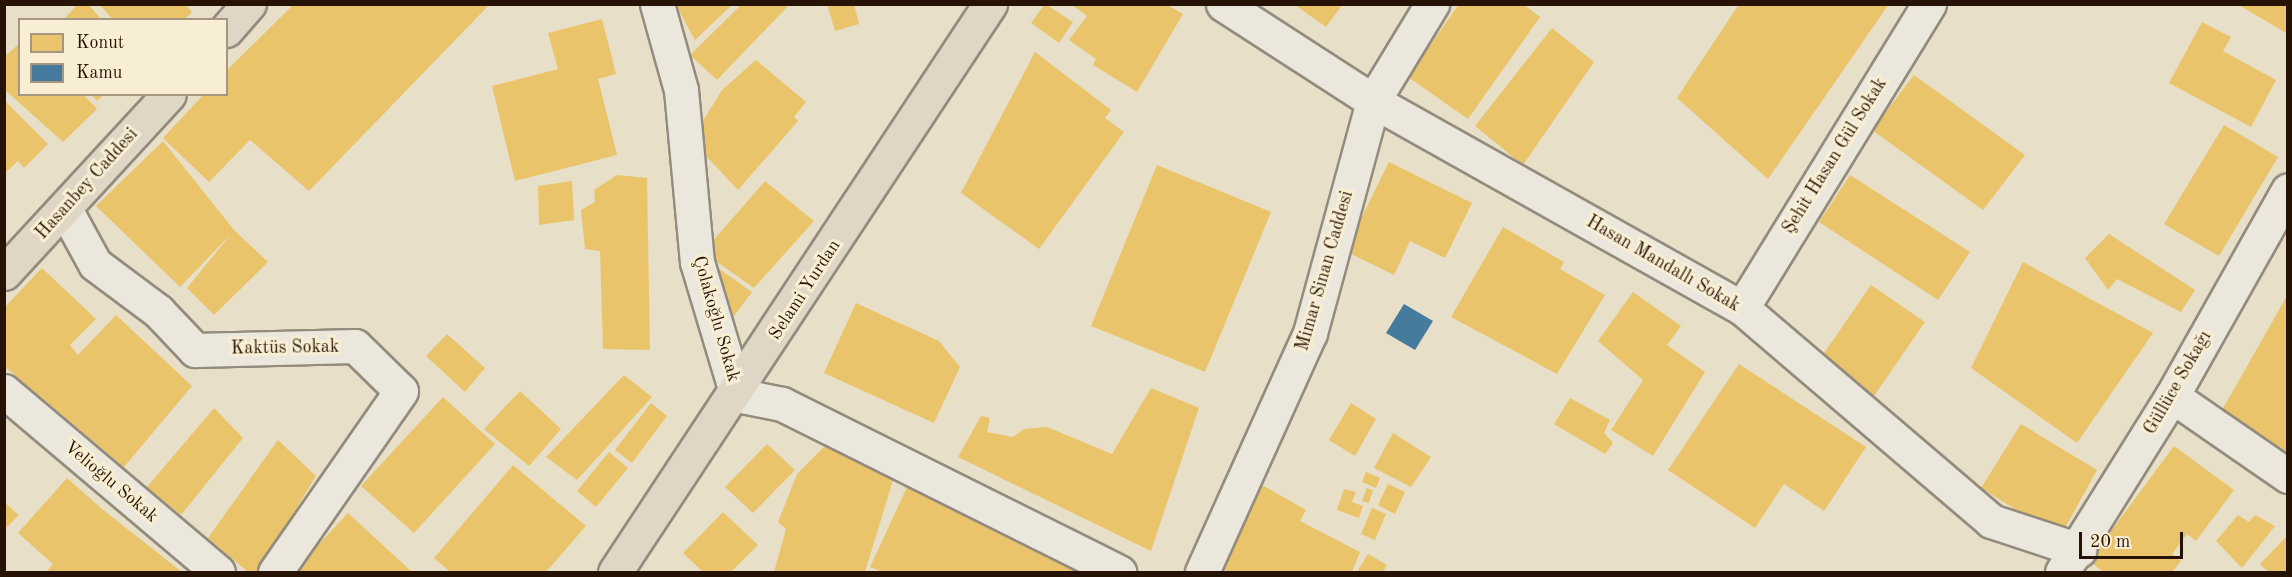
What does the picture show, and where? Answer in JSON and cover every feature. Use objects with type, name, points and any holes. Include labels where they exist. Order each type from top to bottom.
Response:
[{"type":"main road","points":[[228,28],[249,4]]},
{"type":"main road","name":"Selami Yurdan","points":[[615,573],[737,395],[990,4]]},
{"type":"main road","name":"Hasanbey Caddesi","points":[[4,273],[66,211],[167,96]]},
{"type":"street","name":"Çolakoğlu Sokak","points":[[657,4],[681,90],[697,262],[737,395],[782,404],[1119,573]]},
{"type":"street","name":"Hasan Mandallı Sokak","points":[[1223,4],[1373,101],[1742,308],[1991,521],[2071,561]]},
{"type":"street","name":"Mimar Sinan Caddesi","points":[[1202,573],[1310,333],[1373,101],[1432,4]]},
{"type":"street","name":"Şehit Hasan Gül Sokak","points":[[1742,308],[1929,4]]},
{"type":"street","name":"Güllüce Sokağı","points":[[2071,561],[2172,396],[2288,190]]},
{"type":"street","name":"Kaktüs Sokak","points":[[66,211],[95,264],[158,311],[195,350],[355,346],[401,391],[274,573]]},
{"type":"street","name":"Velioğlu Sokak","points":[[4,391],[218,573]]},
{"type":"street","points":[[2172,396],[2288,476]]},
{"type":"building: Konut","points":[[78,4],[88,4],[100,18],[65,18]]},
{"type":"building: Konut","points":[[99,4],[185,4],[192,12],[186,18],[111,18]]},
{"type":"building: Konut","points":[[294,4],[490,4],[309,191],[250,140],[209,182],[163,138],[202,96],[228,96],[228,69]]},
{"type":"building: Konut","points":[[675,4],[733,4],[695,40]]},
{"type":"building: Konut","points":[[742,4],[790,4],[717,80],[690,55]]},
{"type":"building: Konut","points":[[827,4],[854,4],[859,24],[835,31]]},
{"type":"building: Konut","points":[[1045,4],[1073,22],[1059,43],[1031,23]]},
{"type":"building: Konut","points":[[1071,4],[1166,4],[1183,14],[1137,92],[1093,65],[1096,59],[1069,40],[1087,16]]},
{"type":"building: Konut","points":[[1459,4],[1523,4],[1540,17],[1468,119],[1408,77]]},
{"type":"building: Konut","points":[[1739,4],[1889,4],[1768,179],[1677,98]]},
{"type":"building: Konut","points":[[2237,4],[2288,4],[2288,34]]},
{"type":"building: Konut","points":[[1295,5],[1342,5],[1326,27]]},
{"type":"building: Konut","points":[[602,19],[616,74],[598,79],[617,155],[515,181],[492,86],[558,69],[548,33]]},
{"type":"building: Konut","points":[[2202,22],[2231,37],[2223,51],[2276,80],[2251,127],[2169,83]]},
{"type":"building: Konut","points":[[1552,28],[1594,62],[1523,165],[1475,126]]},
{"type":"building: Konut","points":[[18,45],[18,96],[85,96],[97,109],[63,142],[4,89],[4,57]]},
{"type":"building: Konut","points":[[1035,52],[1111,110],[1105,118],[1124,132],[1039,249],[961,193]]},
{"type":"building: Konut","points":[[756,60],[806,102],[794,117],[798,121],[738,190],[691,140],[722,90]]},
{"type":"building: Konut","points":[[1914,75],[2025,155],[1983,210],[1872,130]]},
{"type":"building: Konut","points":[[93,96],[102,96],[97,101]]},
{"type":"building: Konut","points":[[4,100],[48,144],[24,168],[18,161],[4,174]]},
{"type":"building: Konut","points":[[2224,125],[2278,157],[2219,256],[2164,224]]},
{"type":"building: Konut","points":[[163,141],[234,230],[268,262],[214,315],[187,288],[231,234],[180,287],[96,206]]},
{"type":"building: Konut","points":[[1389,162],[1472,203],[1445,258],[1410,241],[1394,275],[1345,251]]},
{"type":"building: Konut","points":[[1157,165],[1271,212],[1205,372],[1091,326]]},
{"type":"building: Konut","points":[[617,175],[647,178],[650,350],[603,349],[600,251],[585,249],[581,210],[595,202],[594,190]]},
{"type":"building: Konut","points":[[1850,175],[1970,252],[1938,300],[1819,222]]},
{"type":"building: Konut","points":[[572,181],[574,220],[539,225],[538,186]]},
{"type":"building: Konut","points":[[765,181],[814,221],[754,288],[703,252]]},
{"type":"building: Konut","points":[[1503,227],[1564,262],[1560,269],[1605,295],[1557,374],[1451,317]]},
{"type":"building: Konut","points":[[2109,234],[2195,290],[2181,312],[2117,279],[2108,290],[2085,258]]},
{"type":"building: Konut","points":[[709,262],[752,292],[722,332]]},
{"type":"building: Konut","points":[[2023,262],[2153,333],[2077,443],[1971,368]]},
{"type":"building: Konut","points":[[42,268],[96,319],[70,345],[78,355],[116,315],[192,386],[124,467],[4,366],[4,308]]},
{"type":"building: Konut","points":[[1871,285],[1925,322],[1874,396],[1820,359]]},
{"type":"building: Konut","points":[[1633,292],[1681,326],[1667,345],[1705,372],[1653,456],[1611,430],[1643,380],[1598,341]]},
{"type":"building: Konut","points":[[2288,294],[2288,452],[2221,412]]},
{"type":"building: Konut","points":[[856,303],[939,341],[960,367],[934,423],[824,373]]},
{"type":"building: Konut","points":[[447,334],[485,368],[465,392],[426,356]]},
{"type":"building: Konut","points":[[1739,364],[1866,447],[1824,511],[1784,484],[1755,528],[1668,470]]},
{"type":"building: Konut","points":[[624,375],[652,397],[577,480],[546,457]]},
{"type":"building: Konut","points":[[1151,388],[1199,408],[1151,551],[958,457],[981,416],[990,418],[987,432],[1013,437],[1024,429],[1047,427],[1112,454]]},
{"type":"building: Konut","points":[[520,391],[561,429],[529,466],[484,429]]},
{"type":"building: Konut","points":[[443,397],[495,444],[414,533],[361,486]]},
{"type":"building: Konut","points":[[1570,398],[1610,420],[1604,433],[1613,443],[1605,454],[1554,424]]},
{"type":"building: Konut","points":[[651,403],[667,416],[632,463],[615,450]]},
{"type":"building: Konut","points":[[1351,403],[1376,419],[1355,456],[1329,440]]},
{"type":"building: Konut","points":[[214,408],[243,438],[181,515],[147,487]]},
{"type":"building: Konut","points":[[2021,424],[2097,470],[2060,537],[1981,488]]},
{"type":"building: Konut","points":[[1393,433],[1431,457],[1411,487],[1374,468]]},
{"type":"building: Konut","points":[[278,440],[316,476],[258,572],[248,572],[208,538]]},
{"type":"building: Konut","points":[[767,444],[795,470],[753,513],[725,487]]},
{"type":"building: Konut","points":[[825,446],[897,467],[865,572],[774,572],[786,529],[778,522],[797,474]]},
{"type":"building: Konut","points":[[2174,446],[2234,490],[2196,541],[2187,534],[2172,554],[2181,561],[2172,572],[2104,572],[2089,561]]},
{"type":"building: Konut","points":[[609,452],[628,468],[596,507],[577,491]]},
{"type":"building: Konut","points":[[513,465],[586,526],[546,572],[450,572],[434,558]]},
{"type":"building: Konut","points":[[1366,472],[1380,478],[1376,488],[1362,482]]},
{"type":"building: Konut","points":[[67,478],[102,509],[182,572],[46,572],[53,564],[18,533]]},
{"type":"building: Konut","points":[[910,481],[1104,572],[882,572],[870,567]]},
{"type":"building: Konut","points":[[1388,484],[1405,492],[1395,514],[1378,505]]},
{"type":"building: Konut","points":[[1262,485],[1306,510],[1300,521],[1360,552],[1352,572],[1229,572],[1217,566]]},
{"type":"building: Konut","points":[[1367,488],[1373,490],[1369,503],[1362,501]]},
{"type":"building: Konut","points":[[1344,489],[1356,492],[1352,502],[1363,506],[1359,518],[1337,510]]},
{"type":"building: Konut","points":[[4,502],[19,515],[4,530]]},
{"type":"building: Konut","points":[[1372,508],[1386,514],[1375,540],[1361,534]]},
{"type":"building: Konut","points":[[723,512],[758,545],[731,572],[703,572],[683,553]]},
{"type":"building: Konut","points":[[348,513],[412,572],[293,572]]},
{"type":"building: Konut","points":[[2238,515],[2249,522],[2255,515],[2275,526],[2242,568],[2216,541]]},
{"type":"building: Konut","points":[[2288,535],[2288,572],[2268,572],[2260,564]]},
{"type":"building: Konut","points":[[1368,554],[1387,565],[1383,572],[1357,572]]},
{"type":"building: Kamu","points":[[1404,304],[1433,321],[1415,350],[1386,333]]}]
